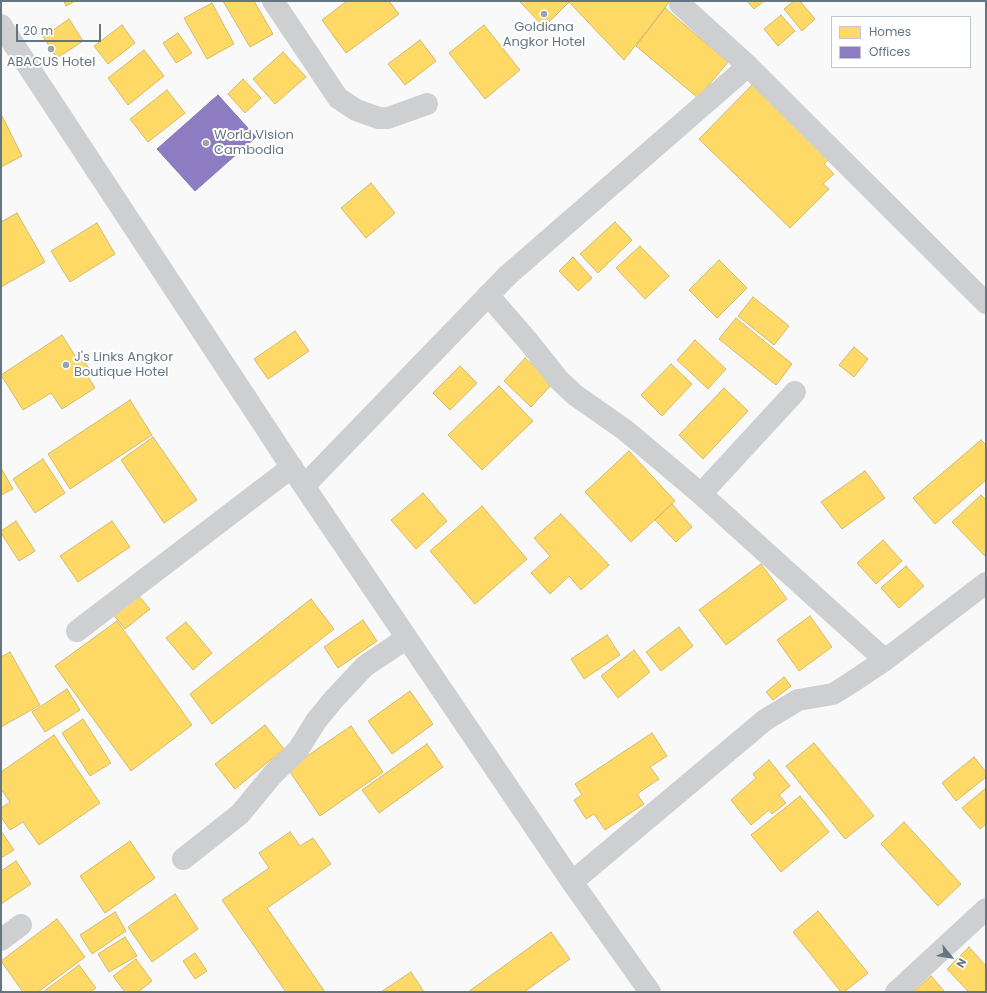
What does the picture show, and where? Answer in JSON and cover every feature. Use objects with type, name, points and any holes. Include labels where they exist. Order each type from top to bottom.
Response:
[{"type":"street","points":[[273,1],[338,98],[356,110],[379,118],[388,118],[427,104]]},
{"type":"street","points":[[680,4],[748,66],[986,303]]},
{"type":"street","points":[[1,25],[304,486],[572,882],[650,992]]},
{"type":"street","points":[[304,486],[508,275],[748,66]]},
{"type":"street","points":[[488,296],[528,341],[559,380],[575,395],[625,430],[701,494],[885,660]]},
{"type":"street","points":[[701,494],[795,392]]},
{"type":"street","points":[[77,631],[292,467]]},
{"type":"street","points":[[572,882],[765,720],[798,700],[833,694],[885,660],[986,583]]},
{"type":"street","points":[[183,859],[240,814],[273,774],[298,750],[316,721],[365,666],[407,638]]},
{"type":"street","points":[[896,992],[986,909]]},
{"type":"street","points":[[1,940],[21,925]]},
{"type":"building: Homes","points":[[64,1],[75,1],[66,6]]},
{"type":"building: Homes","points":[[223,1],[254,1],[273,34],[250,47]]},
{"type":"building: Homes","points":[[347,1],[389,1],[399,14],[346,53],[322,20]]},
{"type":"building: Homes","name":"Goldiana Angkor Hotel","points":[[519,1],[570,1],[544,27]]},
{"type":"building: Homes","points":[[670,1],[624,60],[569,2]]},
{"type":"building: Homes","points":[[747,1],[764,1],[754,9]]},
{"type":"building: Homes","points":[[794,1],[800,1],[815,19],[802,31],[784,9]]},
{"type":"building: Homes","points":[[212,3],[234,44],[207,59],[184,18]]},
{"type":"building: Homes","points":[[665,8],[728,62],[698,98],[636,46]]},
{"type":"building: Homes","points":[[781,15],[795,31],[778,46],[764,29]]},
{"type":"building: Homes","points":[[69,19],[83,41],[57,58],[43,37]]},
{"type":"building: Homes","points":[[122,25],[135,43],[108,64],[94,46]]},
{"type":"building: Homes","points":[[484,25],[520,70],[485,99],[449,53]]},
{"type":"building: Homes","points":[[178,33],[192,53],[176,63],[163,43]]},
{"type":"building: Homes","points":[[420,40],[436,61],[405,85],[388,64]]},
{"type":"building: Homes","points":[[144,50],[164,76],[128,105],[108,78]]},
{"type":"building: Homes","points":[[283,52],[306,77],[275,104],[253,79]]},
{"type":"building: Homes","points":[[243,79],[261,98],[245,113],[228,94]]},
{"type":"building: Homes","points":[[752,85],[828,160],[824,164],[834,174],[823,184],[829,189],[790,228],[699,139]]},
{"type":"building: Homes","points":[[167,90],[185,113],[148,142],[130,119]]},
{"type":"building: Homes","points":[[1,114],[22,156],[1,167]]},
{"type":"building: Homes","points":[[371,183],[395,213],[366,238],[341,208]]},
{"type":"building: Homes","points":[[17,213],[45,262],[1,287],[1,222]]},
{"type":"building: Homes","points":[[615,222],[632,240],[598,273],[580,254]]},
{"type":"building: Homes","points":[[97,223],[115,254],[70,282],[51,251]]},
{"type":"building: Homes","points":[[640,246],[669,276],[645,299],[616,268]]},
{"type":"building: Homes","points":[[573,257],[592,278],[578,291],[559,271]]},
{"type":"building: Homes","points":[[719,260],[747,288],[717,318],[689,290]]},
{"type":"building: Homes","points":[[753,297],[789,326],[774,345],[738,316]]},
{"type":"building: Homes","points":[[736,318],[792,364],[776,385],[719,339]]},
{"type":"building: Homes","points":[[295,331],[309,351],[268,379],[254,359]]},
{"type":"building: Homes","points":[[62,335],[77,359],[81,356],[92,373],[87,375],[95,388],[62,409],[51,393],[23,410],[1,375]]},
{"type":"building: Homes","points":[[695,340],[726,369],[708,389],[677,360]]},
{"type":"building: Homes","points":[[854,347],[868,359],[854,377],[839,365]]},
{"type":"building: Homes","points":[[525,358],[553,383],[531,407],[504,381]]},
{"type":"building: Homes","points":[[671,364],[692,384],[662,416],[641,395]]},
{"type":"building: Homes","points":[[460,366],[477,383],[450,410],[433,393]]},
{"type":"building: Homes","points":[[499,386],[533,421],[482,470],[448,435]]},
{"type":"building: Homes","points":[[724,388],[748,411],[703,459],[679,435]]},
{"type":"building: Homes","points":[[130,400],[152,435],[70,489],[48,454]]},
{"type":"building: Homes","points":[[153,437],[197,500],[164,523],[121,460]]},
{"type":"building: Homes","points":[[981,440],[986,445],[986,480],[935,524],[913,498]]},
{"type":"building: Homes","points":[[629,451],[675,501],[631,542],[585,492]]},
{"type":"building: Homes","points":[[43,459],[65,493],[35,513],[13,479]]},
{"type":"building: Homes","points":[[1,468],[13,489],[1,495]]},
{"type":"building: Homes","points":[[865,471],[885,498],[842,529],[821,502]]},
{"type":"building: Homes","points":[[423,493],[447,521],[416,549],[391,520]]},
{"type":"building: Homes","points":[[981,495],[986,500],[986,557],[952,522]]},
{"type":"building: Homes","points":[[672,504],[692,527],[676,542],[655,520]]},
{"type":"building: Homes","points":[[482,506],[527,559],[475,604],[430,551]]},
{"type":"building: Homes","points":[[561,514],[609,565],[581,590],[569,576],[550,594],[531,573],[550,556],[534,538]]},
{"type":"building: Homes","points":[[16,521],[35,551],[19,561],[1,533],[1,531]]},
{"type":"building: Homes","points":[[112,521],[130,547],[78,582],[60,556]]},
{"type":"building: Homes","points":[[883,540],[902,561],[876,584],[857,563]]},
{"type":"building: Homes","points":[[761,564],[787,599],[726,645],[699,610]]},
{"type":"building: Homes","points":[[906,566],[924,586],[899,608],[881,588]]},
{"type":"building: Homes","points":[[137,594],[150,609],[125,629],[113,614]]},
{"type":"building: Homes","points":[[311,599],[334,629],[212,724],[190,694]]},
{"type":"building: Homes","points":[[810,616],[832,647],[799,671],[777,640]]},
{"type":"building: Homes","points":[[363,620],[377,641],[338,668],[324,647]]},
{"type":"building: Homes","points":[[117,621],[192,725],[131,771],[55,666]]},
{"type":"building: Homes","points":[[186,622],[212,653],[193,670],[166,638]]},
{"type":"building: Homes","points":[[679,627],[693,646],[661,671],[646,652]]},
{"type":"building: Homes","points":[[607,635],[620,655],[584,679],[571,659]]},
{"type":"building: Homes","points":[[634,650],[650,672],[618,698],[601,676]]},
{"type":"building: Homes","points":[[10,652],[40,705],[1,727],[1,657]]},
{"type":"building: Homes","points":[[784,677],[791,686],[773,700],[766,692]]},
{"type":"building: Homes","points":[[67,689],[80,710],[45,732],[32,712]]},
{"type":"building: Homes","points":[[410,691],[433,724],[392,754],[368,721]]},
{"type":"building: Homes","points":[[83,719],[111,763],[90,776],[62,733]]},
{"type":"building: Homes","points":[[265,725],[284,749],[235,789],[215,764]]},
{"type":"building: Homes","points":[[351,726],[383,772],[320,816],[288,769]]},
{"type":"building: Homes","points":[[652,733],[667,756],[650,767],[659,779],[637,794],[644,804],[605,830],[594,814],[586,819],[574,800],[582,795],[575,784]]},
{"type":"building: Homes","points":[[54,735],[100,803],[39,845],[23,822],[10,830],[1,817],[1,808],[10,802],[1,789],[1,772]]},
{"type":"building: Homes","points":[[814,743],[874,816],[845,839],[786,766]]},
{"type":"building: Homes","points":[[427,744],[443,767],[379,813],[362,790]]},
{"type":"building: Homes","points":[[974,757],[986,772],[986,777],[956,801],[942,783]]},
{"type":"building: Homes","points":[[769,760],[790,786],[779,795],[786,803],[772,814],[769,810],[751,825],[731,800],[756,778],[753,774]]},
{"type":"building: Homes","points":[[986,788],[986,824],[980,829],[962,808]]},
{"type":"building: Homes","points":[[800,796],[829,832],[781,872],[751,835]]},
{"type":"building: Homes","points":[[904,822],[961,884],[938,906],[881,844]]},
{"type":"building: Homes","points":[[1,831],[14,850],[1,858]]},
{"type":"building: Homes","points":[[290,832],[300,846],[313,838],[331,864],[267,908],[325,992],[286,992],[222,900],[269,868],[259,853]]},
{"type":"building: Homes","points":[[130,841],[155,878],[105,913],[80,876]]},
{"type":"building: Homes","points":[[16,861],[31,884],[1,904],[1,871]]},
{"type":"building: Homes","points":[[175,894],[198,929],[152,962],[128,927]]},
{"type":"building: Homes","points":[[818,911],[868,973],[844,992],[841,992],[793,932]]},
{"type":"building: Homes","points":[[115,912],[126,931],[92,954],[80,935]]},
{"type":"building: Homes","points":[[57,919],[85,957],[38,992],[23,992],[1,961]]},
{"type":"building: Homes","points":[[551,932],[570,959],[524,992],[468,992]]},
{"type":"building: Homes","points":[[125,937],[137,956],[109,972],[98,954]]},
{"type":"building: Homes","points":[[969,947],[986,966],[986,992],[969,992],[947,969]]},
{"type":"building: Homes","points":[[195,953],[207,971],[195,979],[183,961]]},
{"type":"building: Homes","points":[[136,959],[152,981],[138,992],[125,992],[113,976]]},
{"type":"building: Homes","points":[[79,965],[96,988],[90,992],[43,992]]},
{"type":"building: Homes","points":[[411,972],[424,992],[381,992]]},
{"type":"building: Homes","points":[[931,976],[945,992],[913,992]]},
{"type":"building: Offices","name":"World Vision Cambodia","points":[[218,95],[256,137],[195,191],[157,149]]},
{"type":"place","name":"Goldiana Angkor Hotel","points":[[544,14]]},
{"type":"place","name":"ABACUS Hotel","points":[[51,49]]},
{"type":"place","name":"World Vision Cambodia","points":[[206,143]]},
{"type":"place","name":"J's Links Angkor Boutique Hotel","points":[[66,365]]}]
